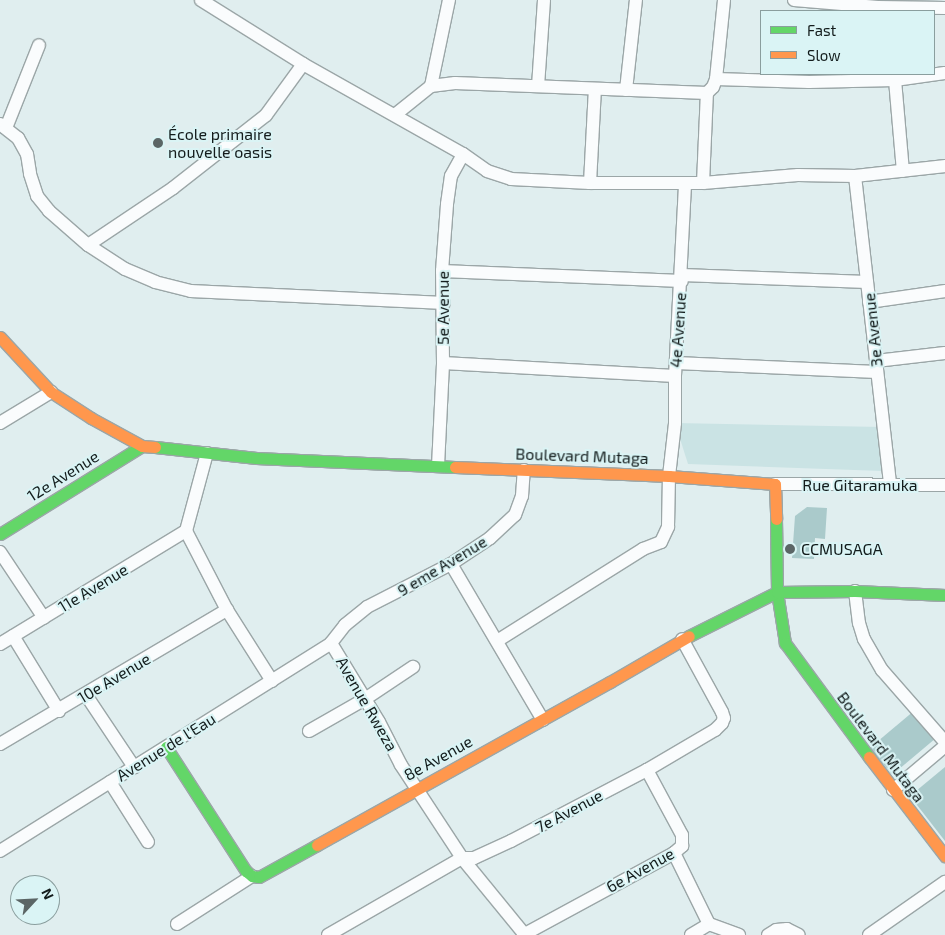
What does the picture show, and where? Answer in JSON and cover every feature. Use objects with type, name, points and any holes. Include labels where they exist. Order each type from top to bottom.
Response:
[{"type":"street","points":[[201,0],[303,64],[396,114],[463,154],[487,171],[511,179],[590,183],[685,184],[798,175],[855,176],[945,166]]},
{"type":"street","points":[[431,86],[449,0]]},
{"type":"street","points":[[538,86],[544,0]]},
{"type":"street","points":[[626,90],[636,0]]},
{"type":"street","points":[[703,183],[707,93],[713,87],[716,79],[724,0]]},
{"type":"street","points":[[794,0],[945,8]]},
{"type":"street","points":[[39,44],[3,126],[18,138],[27,154],[30,174],[37,196],[50,211],[88,245],[125,270],[155,282],[191,291],[444,303]]},
{"type":"street","points":[[88,245],[173,188],[266,115],[303,64]]},
{"type":"street","points":[[716,79],[809,82],[895,80],[945,74]]},
{"type":"street","points":[[895,80],[903,171]]},
{"type":"street","points":[[396,114],[431,86],[455,83],[707,93]]},
{"type":"street","points":[[590,183],[595,89]]},
{"type":"street","name":"5e Avenue","points":[[438,466],[443,363],[444,303],[442,271],[447,204],[452,176],[463,154]]},
{"type":"street","name":"3e Avenue","points":[[855,176],[890,485]]},
{"type":"street","name":"4e Avenue","points":[[497,641],[643,549],[661,542],[668,527],[669,476],[675,423],[685,184]]},
{"type":"street","points":[[442,271],[867,282]]},
{"type":"street","points":[[869,302],[945,292]]},
{"type":"street","name":"Boulevard Mutaga","points":[[0,338],[51,392],[91,418],[142,446],[256,458],[669,476],[775,484],[777,592],[785,643],[893,790],[945,856]]},
{"type":"street","points":[[443,363],[676,369],[877,367],[945,353]]},
{"type":"street","points":[[0,423],[51,392]]},
{"type":"street","name":"12e Avenue","points":[[0,534],[142,446]]},
{"type":"street","points":[[207,453],[186,531],[227,610],[272,680]]},
{"type":"street","name":"9 eme Avenue","points":[[331,643],[345,625],[367,607],[451,564],[490,538],[515,515],[522,496],[524,470]]},
{"type":"street","name":"Rue Gitaramuka","points":[[775,484],[945,485]]},
{"type":"street","name":"11e Avenue","points":[[0,644],[186,531]]},
{"type":"street","points":[[0,552],[44,618]]},
{"type":"street","points":[[451,564],[543,720]]},
{"type":"street","points":[[855,591],[859,623],[864,639],[882,670],[945,742]]},
{"type":"street","points":[[777,592],[855,591],[945,595]]},
{"type":"street","name":"8e Avenue","points":[[252,876],[259,877],[284,865],[418,787],[543,720],[682,639],[777,592]]},
{"type":"street","name":"10e Avenue","points":[[0,744],[59,711],[227,610]]},
{"type":"street","points":[[12,636],[59,711]]},
{"type":"street","name":"7e Avenue","points":[[328,935],[462,858],[474,858],[511,841],[648,770],[715,730],[722,724],[724,718],[682,639]]},
{"type":"street","name":"Avenue de l'Eau","points":[[0,851],[331,643]]},
{"type":"street","name":"Avenue Rweza","points":[[331,643],[402,765],[418,787],[462,858],[524,935]]},
{"type":"street","points":[[309,731],[365,699],[413,667]]},
{"type":"street","points":[[86,695],[134,767]]},
{"type":"street","points":[[893,790],[945,746]]},
{"type":"street","points":[[166,747],[236,857],[252,876],[177,924]]},
{"type":"street","name":"6e Avenue","points":[[524,935],[674,853],[682,846],[682,835],[648,770]]},
{"type":"street","points":[[110,782],[148,842]]},
{"type":"street","points":[[674,853],[709,924],[738,935]]},
{"type":"street","points":[[869,935],[945,882]]},
{"type":"street","points":[[691,935],[709,924]]},
{"type":"street","points":[[768,935],[776,930],[787,929],[799,935]]},
{"type":"shaded area","points":[[675,423],[883,427],[883,471],[688,464]]},
{"type":"building","name":"CCMUSAGA","points":[[807,507],[827,508],[825,539],[815,538],[814,559],[792,558],[795,516]]},
{"type":"building","points":[[915,710],[937,737],[892,775],[870,748]]},
{"type":"building","points":[[945,767],[945,841],[910,796]]},
{"type":"traffic: fast","points":[[0,534],[142,446]]},
{"type":"traffic: fast","points":[[155,447],[256,458],[455,467]]},
{"type":"traffic: fast","points":[[776,519],[777,592],[785,643],[869,757]]},
{"type":"traffic: fast","points":[[689,636],[777,592],[855,591],[945,595]]},
{"type":"traffic: fast","points":[[166,747],[246,871],[252,876],[259,877],[317,845]]},
{"type":"traffic: slow","points":[[0,337],[51,392],[91,418],[142,446],[155,447]]},
{"type":"traffic: slow","points":[[455,467],[669,476],[775,484],[776,519]]},
{"type":"traffic: slow","points":[[317,845],[689,636]]},
{"type":"traffic: slow","points":[[869,757],[945,856]]},
{"type":"place","name":"École primaire nouvelle oasis","points":[[158,143]]},
{"type":"place","name":"CCMUSAGA","points":[[790,549]]}]
